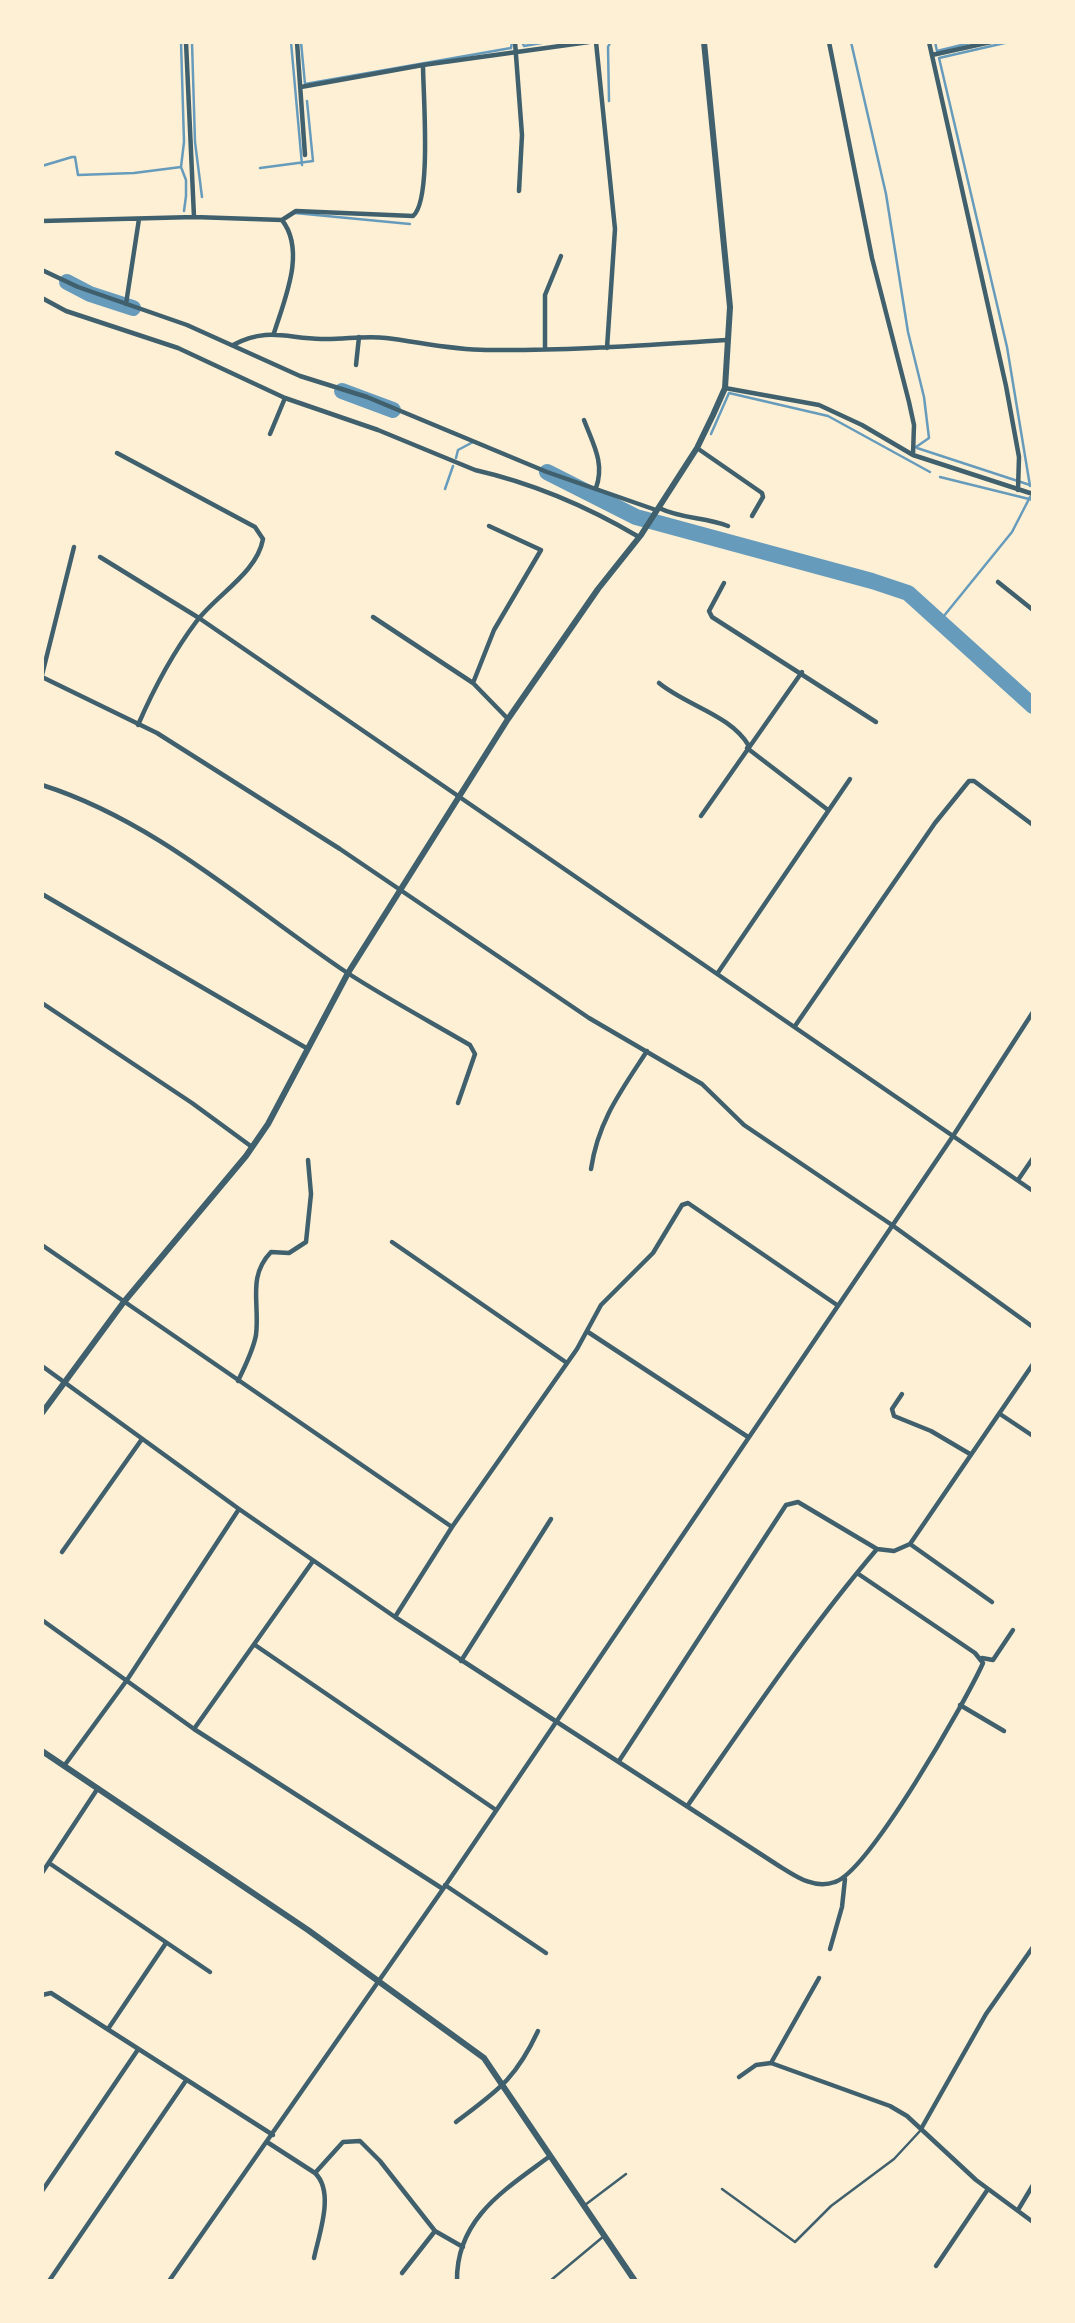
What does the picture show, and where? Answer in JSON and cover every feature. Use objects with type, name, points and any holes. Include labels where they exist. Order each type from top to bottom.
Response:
[{"type":"street","points":[[186,42],[194,217]]},
{"type":"street","points":[[298,42],[305,155]]},
{"type":"street","points":[[515,42],[522,135],[519,191]]},
{"type":"street","points":[[301,87],[423,65],[589,42]]},
{"type":"street","points":[[596,42],[615,229],[607,348]]},
{"type":"street","points":[[42,1413],[123,1303],[252,1147],[284,1099],[348,973],[458,797],[508,719],[598,589],[640,536],[697,448],[725,388],[729,288],[704,42]]},
{"type":"street","points":[[829,42],[872,258],[914,425],[913,455]]},
{"type":"street","points":[[929,42],[1006,386],[1019,457],[1018,490]]},
{"type":"street","points":[[932,55],[991,42]]},
{"type":"street","points":[[42,221],[194,217],[282,220],[296,211],[401,216],[417,214],[424,190],[423,65]]},
{"type":"street","points":[[126,304],[139,219]]},
{"type":"street","points":[[274,333],[293,260],[292,233],[282,220]]},
{"type":"street","points":[[545,349],[545,295],[561,256]]},
{"type":"street","points":[[42,270],[78,287],[187,325],[300,376],[367,397],[547,472],[682,518],[707,518],[728,526]]},
{"type":"street","points":[[42,298],[66,310],[178,348],[285,398],[325,410],[475,470],[602,515],[640,536]]},
{"type":"street","points":[[232,345],[248,337],[274,333],[324,339],[359,337],[483,350],[607,348],[728,340]]},
{"type":"street","points":[[356,365],[359,337]]},
{"type":"street","points":[[725,388],[819,405],[862,425],[913,455],[1033,494]]},
{"type":"street","points":[[270,434],[285,398]]},
{"type":"street","points":[[584,420],[600,461],[601,473],[596,488]]},
{"type":"street","points":[[697,448],[762,493],[763,497],[751,516]]},
{"type":"street","points":[[117,453],[261,533],[263,539],[257,556],[199,618],[159,678],[138,725]]},
{"type":"street","points":[[473,683],[494,631],[541,550],[489,526]]},
{"type":"street","points":[[74,547],[42,676],[158,733],[328,842],[589,1018],[702,1084],[744,1125],[892,1225],[1033,1327]]},
{"type":"street","points":[[100,557],[199,618],[1033,1191]]},
{"type":"street","points":[[998,582],[1033,610]]},
{"type":"street","points":[[724,583],[709,611],[712,617],[802,672],[876,722]]},
{"type":"street","points":[[373,617],[473,683],[508,719]]},
{"type":"street","points":[[701,816],[802,672]]},
{"type":"street","points":[[659,684],[680,699],[736,728],[748,747],[828,810]]},
{"type":"street","points":[[718,974],[850,779]]},
{"type":"street","points":[[795,1026],[935,823],[969,781],[974,781],[1033,825]]},
{"type":"street","points":[[42,785],[106,813],[179,853],[348,973],[470,1045],[475,1054],[458,1103]]},
{"type":"street","points":[[42,894],[308,1049]]},
{"type":"street","points":[[42,1003],[192,1103],[252,1147]]},
{"type":"street","points":[[169,2281],[444,1887],[953,1136],[1033,1012]]},
{"type":"street","points":[[591,1169],[601,1126],[647,1051]]},
{"type":"street","points":[[1018,1180],[1033,1158]]},
{"type":"street","points":[[238,1381],[254,1344],[258,1309],[254,1293],[255,1278],[268,1255],[275,1251],[285,1254],[294,1251],[306,1242],[311,1194],[308,1160]]},
{"type":"street","points":[[395,1617],[452,1527],[567,1363],[601,1305],[653,1253],[679,1208],[685,1203],[837,1305]]},
{"type":"street","points":[[392,1242],[567,1363]]},
{"type":"street","points":[[42,1245],[452,1527]]},
{"type":"street","points":[[587,1332],[748,1437]]},
{"type":"street","points":[[619,1761],[786,1505],[792,1501],[798,1502],[877,1549],[894,1551],[910,1544],[1033,1364]]},
{"type":"street","points":[[42,1366],[239,1510],[395,1617],[803,1880],[826,1885],[845,1878],[889,1822],[960,1705],[983,1662],[981,1657]]},
{"type":"street","points":[[902,1394],[892,1409],[894,1416],[931,1431],[970,1454]]},
{"type":"street","points":[[1000,1414],[1033,1436]]},
{"type":"street","points":[[62,1552],[142,1439]]},
{"type":"street","points":[[64,1766],[127,1680],[239,1510]]},
{"type":"street","points":[[461,1661],[551,1519]]},
{"type":"street","points":[[910,1544],[992,1602]]},
{"type":"street","points":[[688,1805],[808,1634],[877,1549]]},
{"type":"street","points":[[194,1729],[313,1560]]},
{"type":"street","points":[[857,1573],[981,1657],[993,1660],[1013,1630]]},
{"type":"street","points":[[42,1620],[194,1729],[546,1953]]},
{"type":"street","points":[[255,1645],[496,1810]]},
{"type":"street","points":[[960,1705],[1004,1731]]},
{"type":"street","points":[[42,1751],[379,1981],[484,2058],[505,2085],[635,2281]]},
{"type":"street","points":[[42,1873],[98,1788]]},
{"type":"street","points":[[49,1863],[210,1972]]},
{"type":"street","points":[[830,1949],[842,1907],[845,1878]]},
{"type":"street","points":[[108,2029],[166,1943]]},
{"type":"street","points":[[921,2129],[986,2014],[1033,1947]]},
{"type":"street","points":[[771,2063],[819,1978]]},
{"type":"street","points":[[42,1995],[51,1993],[185,2082],[273,2135]]},
{"type":"street","points":[[456,2122],[505,2085],[519,2069],[538,2031]]},
{"type":"street","points":[[42,2191],[137,2051]]},
{"type":"street","points":[[739,2077],[756,2065],[771,2063],[885,2104],[921,2129],[988,2189],[1033,2221]]},
{"type":"street","points":[[49,2281],[185,2082]]},
{"type":"street","points":[[315,2173],[343,2142],[360,2141],[380,2161],[435,2231],[464,2247]]},
{"type":"street","points":[[267,2142],[315,2173],[324,2189],[322,2222],[314,2258]]},
{"type":"street","points":[[457,2281],[464,2247],[486,2204],[552,2155]]},
{"type":"street","points":[[1018,2210],[1033,2185]]},
{"type":"street","points":[[936,2266],[988,2189]]},
{"type":"street","points":[[402,2273],[435,2231]]},
{"type":"lane","points":[[722,2189],[795,2242],[831,2206],[894,2159],[921,2129]]},
{"type":"lane","points":[[584,2205],[626,2175]]},
{"type":"lane","points":[[550,2281],[604,2235]]},
{"type":"waterway","points":[[181,42],[184,142],[181,167],[186,180],[184,211]]},
{"type":"waterway","points":[[192,42],[195,142],[202,197]]},
{"type":"waterway","points":[[291,42],[302,165]]},
{"type":"waterway","points":[[301,42],[305,84],[511,48],[512,42]]},
{"type":"waterway","points":[[522,42],[524,46],[547,42]]},
{"type":"waterway","points":[[609,101],[608,47],[610,43],[620,42]]},
{"type":"waterway","points":[[851,42],[886,194],[908,332],[924,397],[929,438],[916,447]]},
{"type":"waterway","points":[[935,42],[937,51],[974,42]]},
{"type":"waterway","points":[[1009,42],[939,58],[1007,347],[1030,486]]},
{"type":"waterway","points":[[260,168],[313,161],[307,101]]},
{"type":"waterway","points":[[42,166],[75,157],[78,175],[134,173],[181,167]]},
{"type":"waterway","points":[[295,213],[410,224]]},
{"type":"waterway","points":[[67,282],[90,294],[133,308]]},
{"type":"waterway","points":[[342,391],[393,410]]},
{"type":"waterway","points":[[711,434],[729,393],[828,416],[930,472]]},
{"type":"waterway","points":[[456,458],[458,450],[473,442]]},
{"type":"waterway","points":[[917,448],[1033,486]]},
{"type":"waterway","points":[[445,489],[453,466]]},
{"type":"waterway","points":[[547,472],[636,517],[908,593],[1033,706]]},
{"type":"waterway","points":[[940,477],[1033,500]]},
{"type":"waterway","points":[[939,622],[1012,532],[1030,497]]}]
